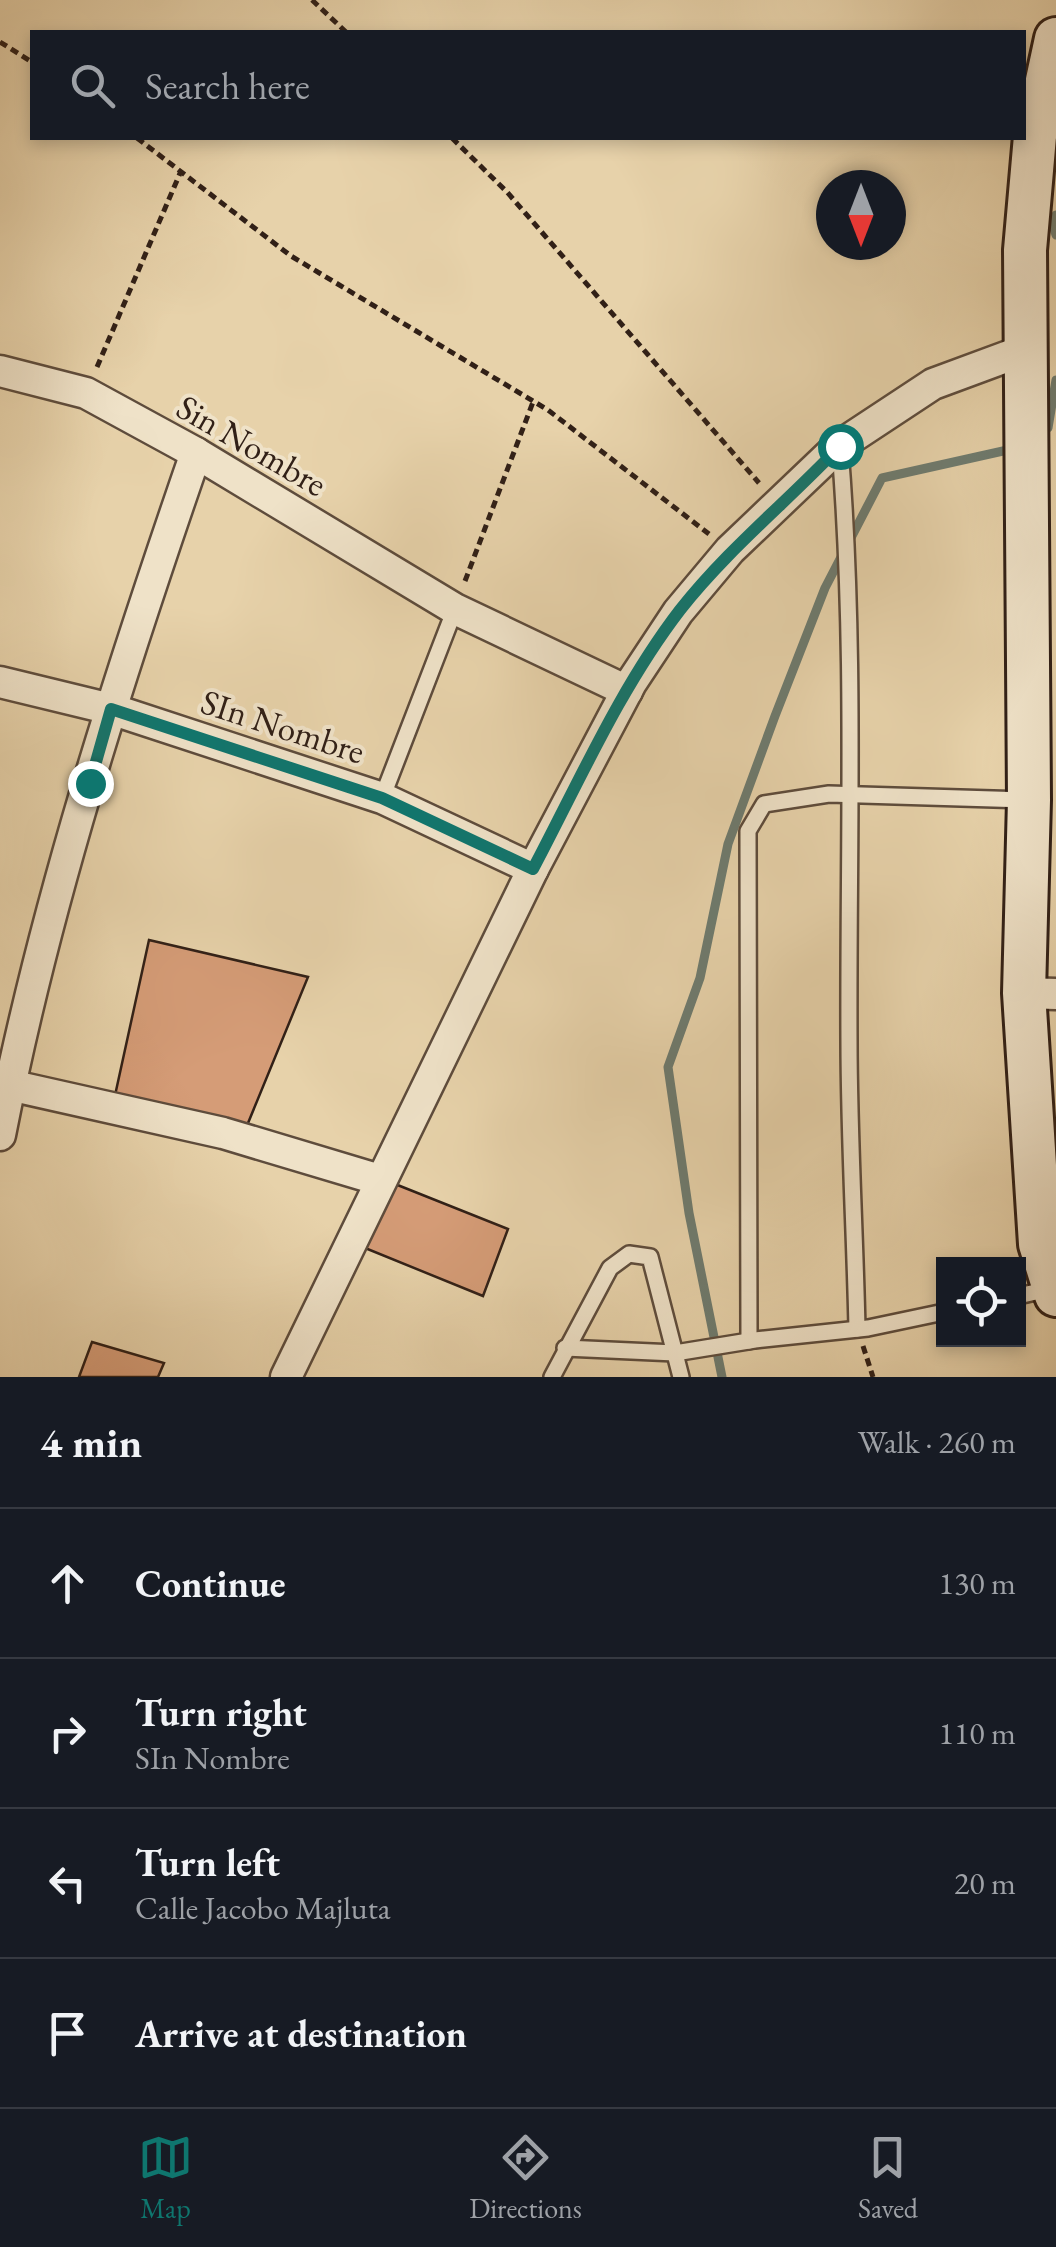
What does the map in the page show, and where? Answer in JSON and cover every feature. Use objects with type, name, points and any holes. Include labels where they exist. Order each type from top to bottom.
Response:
[{"type":"street","points":[[1043,1293],[1042,494],[1026,350],[1024,250],[1035,136],[1056,39]]},
{"type":"street","points":[[295,1369],[380,1180],[533,869],[627,691],[678,612],[730,550],[840,446],[934,384],[1026,350]]},
{"type":"street","name":"Sin Nombre","points":[[0,371],[86,393],[455,609],[627,691]]},
{"type":"street","points":[[0,1135],[5,1084],[111,709],[196,454]]},
{"type":"street","name":"SIn Nombre","points":[[0,682],[111,709],[382,798],[533,869]]},
{"type":"street","points":[[5,1084],[223,1132],[380,1180]]},
{"type":"lane","points":[[840,446],[846,531],[851,794],[849,1042],[858,1329]]},
{"type":"lane","points":[[382,798],[455,609]]},
{"type":"lane","points":[[749,1341],[748,832],[764,804],[829,794],[1043,800]]},
{"type":"lane","points":[[552,1377],[610,1268],[629,1254],[650,1257],[682,1377]]},
{"type":"lane","points":[[566,1348],[675,1352],[858,1329],[936,1314]]},
{"type":"path","points":[[312,0],[344,30]]},
{"type":"path","points":[[0,42],[30,61]]},
{"type":"path","points":[[141,140],[291,256],[548,410],[730,550]]},
{"type":"path","points":[[454,140],[507,192],[778,505]]},
{"type":"path","points":[[86,393],[181,171]]},
{"type":"path","points":[[455,609],[533,402]]},
{"type":"path","points":[[858,1329],[873,1377]]},
{"type":"building","points":[[149,940],[308,977],[246,1128],[114,1100]]},
{"type":"building","points":[[390,1182],[508,1229],[483,1296],[365,1248]]},
{"type":"building","points":[[92,1342],[164,1363],[158,1377],[79,1377]]},
{"type":"waterway","points":[[1056,215],[1056,235]]},
{"type":"waterway","points":[[1038,434],[1048,428],[1056,380]]},
{"type":"waterway","points":[[722,1377],[689,1213],[668,1067],[700,978],[728,844],[825,588],[882,478],[1012,449]]},
{"type":"route","points":[[90,783],[111,709],[382,798],[533,869],[631,684],[678,612],[730,550],[840,446]]}]
